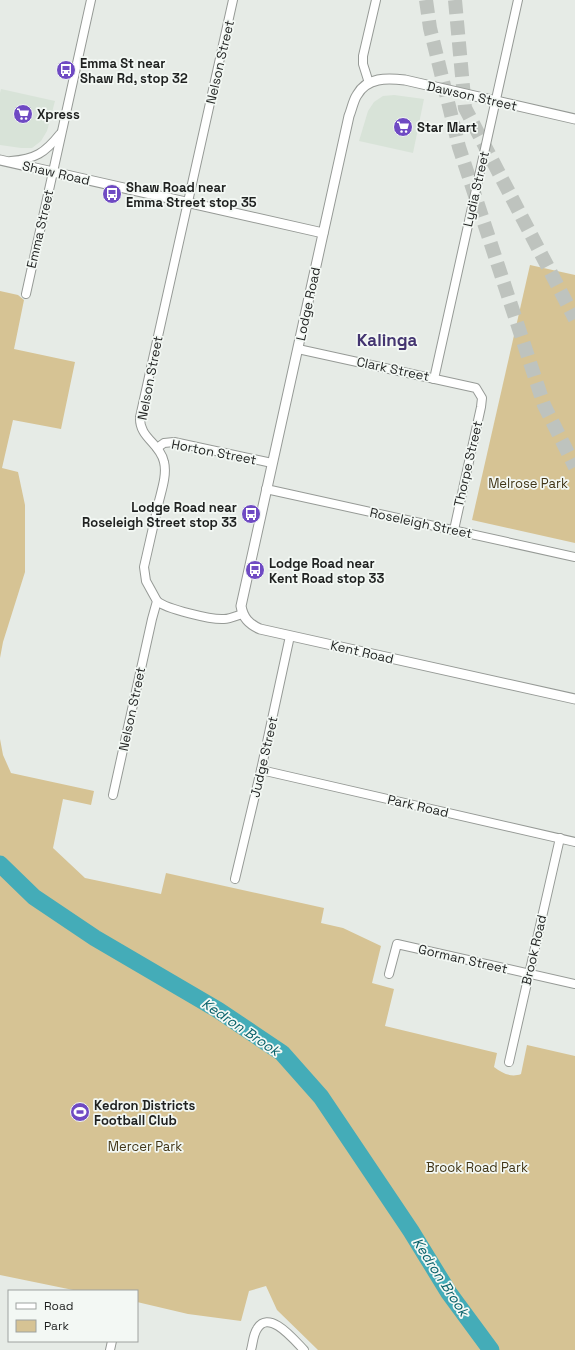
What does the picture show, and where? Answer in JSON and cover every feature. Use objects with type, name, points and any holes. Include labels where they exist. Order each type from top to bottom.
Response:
[{"type":"street","name":"Emma Street","points":[[26,294],[91,0]]},
{"type":"street","name":"Nelson Street","points":[[113,795],[157,601],[146,581],[144,567],[165,470],[162,455],[142,429],[140,417],[234,0]]},
{"type":"street","points":[[370,83],[363,64],[363,56],[376,0]]},
{"type":"street","name":"Lydia Street","points":[[434,379],[518,0]]},
{"type":"street","name":"Dawson Street","points":[[370,83],[378,79],[387,78],[405,80],[575,119]]},
{"type":"street","name":"Lodge Road","points":[[242,614],[242,597],[349,116],[357,95],[370,83]]},
{"type":"street","points":[[3,161],[20,160],[36,156],[44,152],[62,132]]},
{"type":"street","name":"Shaw Road","points":[[3,161],[323,233]]},
{"type":"street","name":"Clark Street","points":[[298,348],[476,388],[482,398]]},
{"type":"street","name":"Thorpe Street","points":[[454,530],[482,398]]},
{"type":"street","name":"Horton Street","points":[[157,448],[164,443],[174,442],[272,463]]},
{"type":"street","name":"Roseleigh Street","points":[[266,488],[575,557]]},
{"type":"street","points":[[157,601],[170,608],[214,618],[224,619],[242,614]]},
{"type":"street","name":"Kent Road","points":[[242,614],[246,620],[260,629],[575,699]]},
{"type":"street","name":"Judge Street","points":[[235,879],[261,770],[290,636]]},
{"type":"street","name":"Park Road","points":[[261,770],[575,842]]},
{"type":"street","name":"Brook Road","points":[[509,1062],[560,838]]},
{"type":"street","name":"Gorman Street","points":[[389,974],[397,944],[575,984]]},
{"type":"street","points":[[251,1350],[257,1328],[268,1322],[283,1329],[304,1350]]},
{"type":"shaded area","points":[[1,89],[55,101],[47,131],[41,141],[32,148],[0,145]]},
{"type":"shaded area","points":[[394,95],[424,99],[413,153],[359,141],[368,111],[374,102],[383,96]]},
{"type":"green space","name":"Melrose Park","points":[[530,265],[575,275],[575,543],[472,520]]},
{"type":"green space","points":[[0,291],[18,295],[24,300],[14,349],[75,362],[61,429],[13,420],[2,468],[18,472],[25,505],[25,572],[3,642],[0,658]]},
{"type":"green space","points":[[0,739],[3,755],[11,773],[94,791],[91,805],[63,799],[53,848],[85,878],[161,894],[166,873],[324,908],[321,923],[343,928],[381,946],[372,983],[394,989],[385,1026],[497,1053],[494,1067],[503,1073],[510,1075],[521,1074],[527,1045],[575,1056],[575,1350],[318,1350],[277,1310],[266,1286],[249,1291],[241,1321],[188,1314],[138,1302],[138,1290],[73,1290],[0,1275]]},
{"type":"waterway","name":"Kedron Brook","points":[[0,864],[34,897],[95,938],[218,1010],[282,1053],[321,1097],[411,1231],[449,1293],[491,1350]]},
{"type":"tunnel","points":[[426,0],[430,28],[459,147],[544,405],[575,467]]},
{"type":"tunnel","points":[[455,0],[465,108],[575,319]]},
{"type":"place","name":"Emma St near Shaw Rd, stop 32","points":[[66,70]]},
{"type":"place","name":"Xpress","points":[[23,114]]},
{"type":"place","name":"Star Mart","points":[[403,127]]},
{"type":"place","name":"Shaw Road near Emma Street stop 35","points":[[112,194]]},
{"type":"place","name":"Lodge Road near Roseleigh Street stop 33","points":[[251,514]]},
{"type":"place","name":"Lodge Road near Kent Road stop 33","points":[[255,570]]},
{"type":"place","name":"Kedron Districts Football Club","points":[[80,1112]]},
{"type":"district","name":"Kalinga","points":[[387,340]]},
{"type":"park label","name":"Mercer Park","points":[[145,1146]]},
{"type":"park label","name":"Brook Road Park","points":[[477,1167]]}]
